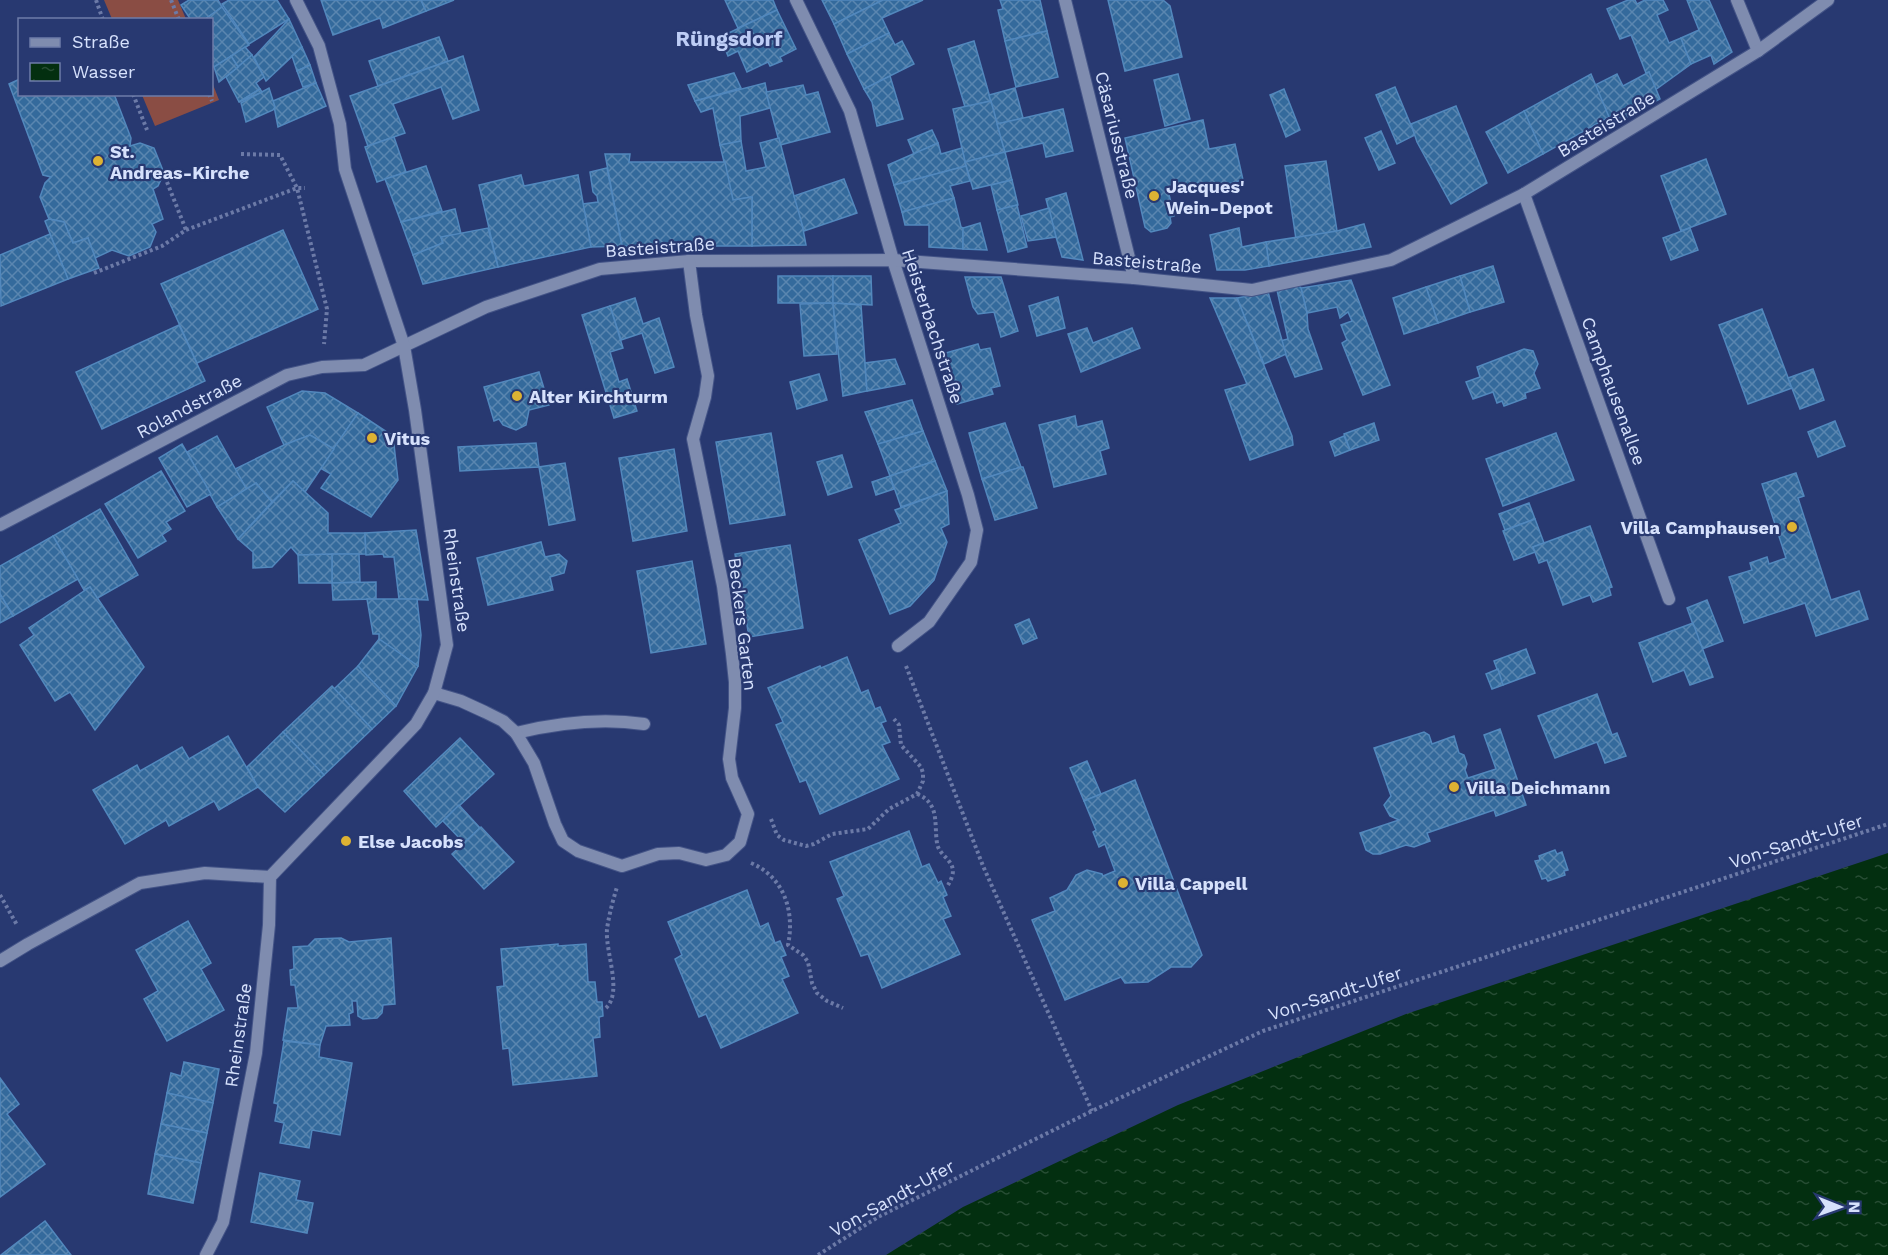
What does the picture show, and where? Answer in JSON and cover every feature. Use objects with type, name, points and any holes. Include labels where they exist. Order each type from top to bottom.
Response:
[{"type":"street","name":"Rheinstraße","points":[[206,1255],[223,1222],[256,1053],[269,925],[270,876],[416,724],[434,693],[447,645],[404,346],[345,169],[340,124],[319,46],[296,0]]},
{"type":"street","name":"Heisterbachstraße","points":[[796,0],[850,111],[893,260],[968,495],[976,530],[970,562],[929,622],[898,646]]},
{"type":"street","name":"Cäsariusstraße","points":[[1065,0],[1134,278]]},
{"type":"street","points":[[1737,0],[1758,51]]},
{"type":"street","name":"Basteistraße","points":[[404,346],[486,307],[600,269],[689,261],[893,260],[1134,278],[1252,290],[1391,260],[1524,194],[1758,51],[1828,0]]},
{"type":"street","name":"Camphausenallee","points":[[1524,194],[1669,599]]},
{"type":"street","name":"Beckers Garten","points":[[689,261],[696,315],[708,376],[705,397],[693,439],[723,586],[732,654],[735,681],[735,708],[730,743],[732,778],[748,814]]},
{"type":"street","name":"Rolandstraße","points":[[1,523],[287,375],[322,367],[364,365],[404,346]]},
{"type":"street","points":[[434,693],[461,701],[485,712],[503,721],[516,733],[534,762],[563,841],[578,851],[622,866],[658,854],[679,853],[706,860],[726,855],[740,842],[748,814]]},
{"type":"street","points":[[516,733],[543,726],[621,721],[644,724]]},
{"type":"street","points":[[0,961],[140,883],[205,873],[270,876]]},
{"type":"path","points":[[96,0],[102,18]]},
{"type":"path","points":[[171,0],[178,18]]},
{"type":"path","points":[[134,96],[147,130]]},
{"type":"path","points":[[210,96],[212,101]]},
{"type":"path","points":[[241,154],[280,155],[297,188],[327,309],[322,367]]},
{"type":"path","points":[[167,182],[186,230]]},
{"type":"path","points":[[94,273],[162,246],[186,230],[297,188],[305,188]]},
{"type":"path","points":[[898,646],[983,866],[1092,1111]]},
{"type":"path","points":[[748,814],[758,813],[766,816],[771,820],[777,835],[784,840],[806,846],[832,834],[868,829],[889,809],[917,794],[923,782],[921,767],[901,745],[899,725],[894,719]]},
{"type":"path","points":[[917,794],[926,799],[934,811],[938,848],[946,856],[952,868],[952,878],[948,885]]},
{"type":"path","name":"Von-Sandt-Ufer","points":[[818,1255],[878,1217],[1092,1111],[1263,1030],[1888,824]]},
{"type":"path","points":[[729,852],[766,871],[776,880],[784,892],[790,912],[788,945],[803,955],[817,993],[827,1001],[843,1008]]},
{"type":"path","points":[[606,1008],[611,1002],[614,989],[607,946],[607,929],[622,866]]},
{"type":"path","points":[[0,895],[28,944]]},
{"type":"shaded area","points":[[104,0],[178,0],[186,18],[112,18]]},
{"type":"shaded area","points":[[213,85],[219,100],[155,126],[142,96],[213,96]]},
{"type":"water","points":[[1888,853],[1888,1255],[886,1255],[963,1207],[1178,1105],[1406,1014]]},
{"type":"building","points":[[189,0],[218,0],[222,7],[207,18],[190,18],[181,5]]},
{"type":"building","points":[[229,0],[277,0],[289,19],[249,44],[222,4]]},
{"type":"building","points":[[321,0],[421,0],[426,11],[383,28],[380,18],[333,35]]},
{"type":"building","points":[[421,0],[454,0],[426,11]]},
{"type":"building","points":[[725,0],[773,0],[777,10],[738,28]]},
{"type":"building","points":[[822,0],[883,0],[834,24]]},
{"type":"building","points":[[883,0],[923,0],[882,18],[889,33],[847,54],[834,24]]},
{"type":"building","points":[[1000,0],[1040,0],[1047,31],[1005,41],[998,10],[1003,9]]},
{"type":"building","points":[[1108,0],[1163,0],[1170,6],[1182,57],[1125,71]]},
{"type":"building","points":[[1628,0],[1635,0],[1637,4],[1645,0],[1663,0],[1668,10],[1657,15],[1669,43],[1681,38],[1691,64],[1655,90],[1631,35],[1620,39],[1607,9]]},
{"type":"building","points":[[1687,0],[1709,0],[1732,52],[1714,64],[1711,55],[1691,64],[1681,38],[1699,30]]},
{"type":"building","points":[[222,7],[249,45],[214,67],[213,18],[207,18]]},
{"type":"building","points":[[777,10],[796,49],[780,57],[782,61],[770,66],[768,62],[747,72],[738,51],[728,56],[720,37]]},
{"type":"building","points":[[289,19],[302,47],[266,81],[254,57]]},
{"type":"building","points":[[1047,31],[1058,77],[1016,87],[1005,41]]},
{"type":"building","points":[[889,33],[895,45],[902,41],[914,64],[864,89],[847,54]]},
{"type":"building","points":[[439,37],[448,61],[378,86],[369,61]]},
{"type":"building","points":[[974,41],[991,101],[965,107],[948,49]]},
{"type":"building","points":[[245,47],[252,55],[238,67],[231,56]]},
{"type":"building","points":[[302,47],[310,65],[297,71],[292,56]]},
{"type":"building","points":[[252,55],[264,77],[256,83],[260,89],[239,102],[226,77]]},
{"type":"building","points":[[231,56],[238,67],[219,82],[214,67]]},
{"type":"building","points":[[463,56],[479,110],[453,119],[441,87],[393,104],[405,133],[368,146],[350,96]]},
{"type":"building","points":[[310,65],[316,83],[303,87],[297,71]]},
{"type":"building","points":[[1649,72],[1660,99],[1612,125],[1595,85],[1617,74],[1623,86]]},
{"type":"building","points":[[734,73],[741,88],[695,101],[688,85]]},
{"type":"building","points":[[1178,74],[1190,119],[1165,126],[1154,80]]},
{"type":"building","points":[[1591,74],[1609,117],[1543,154],[1524,111]]},
{"type":"building","points":[[890,76],[903,119],[877,126],[872,102],[864,89]]},
{"type":"building","name":"St. Andreas-Kirche","points":[[18,80],[18,96],[115,96],[131,138],[130,146],[140,143],[154,148],[164,173],[158,186],[153,189],[163,219],[152,224],[156,232],[150,247],[129,256],[112,250],[95,258],[88,238],[73,243],[64,222],[49,219],[40,197],[45,183],[51,177],[43,175],[9,84]]},
{"type":"building","points":[[316,83],[326,106],[278,127],[273,101]]},
{"type":"building","points":[[765,83],[770,108],[740,116],[741,141],[720,145],[713,108],[701,112],[695,101]]},
{"type":"building","points":[[803,85],[806,95],[818,92],[830,132],[780,145],[766,92]]},
{"type":"building","points":[[1395,87],[1415,135],[1397,144],[1376,95]]},
{"type":"building","points":[[269,88],[275,107],[273,110],[246,122],[241,103]]},
{"type":"building","points":[[1015,88],[1023,118],[997,124],[989,95]]},
{"type":"building","points":[[260,89],[262,92],[239,102]]},
{"type":"building","points":[[1284,89],[1300,130],[1286,137],[1270,95]]},
{"type":"building","points":[[991,101],[1005,152],[965,162],[953,109]]},
{"type":"building","points":[[1456,106],[1487,183],[1451,204],[1417,142],[1411,124]]},
{"type":"building","points":[[1063,109],[1073,151],[1046,157],[1043,143],[1005,152],[997,124]]},
{"type":"building","points":[[1524,111],[1543,154],[1508,173],[1486,132]]},
{"type":"building","points":[[1203,120],[1209,149],[1235,144],[1243,180],[1216,187],[1215,183],[1200,187],[1199,183],[1168,190],[1174,216],[1170,217],[1171,223],[1167,228],[1151,232],[1145,227],[1125,138]]},
{"type":"building","points":[[932,130],[938,143],[914,154],[908,140]]},
{"type":"building","points":[[1381,131],[1395,163],[1379,170],[1365,138]]},
{"type":"building","points":[[394,137],[406,172],[377,182],[365,147]]},
{"type":"building","points":[[779,138],[800,213],[806,245],[752,246],[752,197],[733,200],[720,145],[741,141],[746,171],[766,167],[760,143]]},
{"type":"building","points":[[938,143],[941,154],[962,148],[966,166],[894,185],[888,165]]},
{"type":"building","points":[[1005,152],[1012,180],[973,189],[965,162]]},
{"type":"building","points":[[605,154],[630,154],[629,162],[725,162],[733,200],[752,197],[752,246],[622,246]]},
{"type":"building","points":[[1706,159],[1726,214],[1681,231],[1661,176]]},
{"type":"building","points":[[1326,161],[1337,231],[1296,239],[1285,166]]},
{"type":"building","points":[[426,166],[442,211],[401,222],[385,179]]},
{"type":"building","points":[[966,166],[970,181],[950,186],[954,198],[902,212],[894,185]]},
{"type":"building","points":[[607,168],[622,246],[591,247],[583,204],[598,202],[593,192],[590,172]]},
{"type":"building","points":[[521,175],[524,186],[578,175],[591,247],[498,267],[479,185]]},
{"type":"building","points":[[844,179],[857,213],[804,231],[794,196]]},
{"type":"building","points":[[1012,180],[1018,205],[997,210],[991,185]]},
{"type":"building","points":[[1066,193],[1083,260],[1062,257],[1046,199]]},
{"type":"building","points":[[954,198],[963,228],[963,249],[929,247],[929,225],[905,225],[902,212]]},
{"type":"building","points":[[1017,205],[1027,247],[1008,252],[997,210]]},
{"type":"building","points":[[1049,208],[1056,237],[1028,241],[1021,216]]},
{"type":"building","points":[[455,209],[461,234],[441,237],[443,243],[413,255],[401,222]]},
{"type":"building","points":[[49,219],[64,222],[73,243],[88,238],[99,268],[68,279],[45,221]]},
{"type":"building","points":[[980,223],[987,250],[963,249],[963,228]]},
{"type":"building","points":[[1364,224],[1371,247],[1269,266],[1266,242],[1337,231]]},
{"type":"building","points":[[488,228],[498,267],[423,284],[413,255],[443,243],[441,237]]},
{"type":"building","points":[[1239,228],[1242,247],[1266,242],[1269,266],[1245,270],[1217,270],[1210,235]]},
{"type":"building","points":[[1690,228],[1698,250],[1671,260],[1663,238]]},
{"type":"building","points":[[283,230],[318,309],[197,363],[161,284]]},
{"type":"building","points":[[50,234],[68,279],[1,306],[0,255]]},
{"type":"building","points":[[1493,266],[1504,302],[1470,312],[1460,276]]},
{"type":"building","points":[[778,276],[833,276],[833,303],[778,303]]},
{"type":"building","points":[[833,276],[871,276],[872,305],[833,303]]},
{"type":"building","points":[[1460,276],[1470,312],[1438,323],[1426,287]]},
{"type":"building","points":[[965,277],[1001,277],[1018,331],[1001,337],[994,312],[978,314],[973,307]]},
{"type":"building","points":[[1351,280],[1390,385],[1363,395],[1342,343],[1347,340],[1341,325],[1352,321],[1348,312],[1340,318],[1337,307],[1307,313],[1301,288]]},
{"type":"building","points":[[1298,285],[1301,288],[1307,313],[1308,329],[1322,369],[1295,377],[1280,341],[1288,339],[1277,290]]},
{"type":"building","points":[[1426,287],[1438,323],[1404,334],[1393,298]]},
{"type":"building","points":[[1268,292],[1286,354],[1264,364],[1237,298]]},
{"type":"building","points":[[1058,297],[1065,328],[1037,336],[1029,306]]},
{"type":"building","points":[[635,298],[643,324],[659,318],[674,367],[655,373],[642,333],[621,340],[610,306]]},
{"type":"building","points":[[1210,298],[1237,298],[1292,436],[1293,445],[1250,460],[1225,390],[1247,384]]},
{"type":"building","points":[[833,303],[837,354],[804,356],[800,304]]},
{"type":"building","points":[[833,303],[861,305],[867,391],[843,396]]},
{"type":"building","points":[[610,306],[623,348],[610,352],[619,382],[627,379],[637,411],[614,418],[582,315]]},
{"type":"building","points":[[1762,309],[1792,388],[1748,404],[1719,325]]},
{"type":"building","points":[[179,325],[205,381],[102,429],[76,372]]},
{"type":"building","points":[[1087,328],[1093,343],[1132,328],[1140,348],[1081,372],[1068,334]]},
{"type":"building","points":[[978,344],[980,350],[990,348],[1000,386],[991,388],[993,394],[957,404],[942,354]]},
{"type":"building","points":[[1524,349],[1533,351],[1538,364],[1534,373],[1540,388],[1525,393],[1526,398],[1504,406],[1502,401],[1497,403],[1493,392],[1473,399],[1466,382],[1480,377],[1477,367]]},
{"type":"building","points":[[895,359],[905,384],[867,391],[865,363]]},
{"type":"building","points":[[1813,369],[1824,400],[1800,409],[1788,378]]},
{"type":"building","name":"Alter Kirchturm","points":[[539,372],[549,405],[529,410],[526,425],[516,430],[503,425],[499,419],[494,421],[484,387]]},
{"type":"building","points":[[819,374],[827,400],[797,409],[790,382]]},
{"type":"building","points":[[302,391],[325,393],[358,413],[334,449],[310,435],[284,445],[267,407]]},
{"type":"building","points":[[912,400],[923,431],[878,444],[865,412]]},
{"type":"building","points":[[358,413],[393,436],[398,480],[371,517],[321,488],[331,474],[320,468]]},
{"type":"building","points":[[1075,416],[1077,427],[1102,421],[1109,448],[1100,451],[1106,474],[1054,487],[1039,425]]},
{"type":"building","points":[[1835,421],[1845,446],[1818,457],[1808,432]]},
{"type":"building","points":[[1005,423],[1021,467],[982,479],[969,433]]},
{"type":"building","points":[[1374,423],[1379,440],[1350,450],[1344,434]]},
{"type":"building","points":[[923,431],[935,461],[890,476],[878,444]]},
{"type":"building","points":[[771,433],[785,515],[730,524],[716,442]]},
{"type":"building","points":[[1556,433],[1574,480],[1503,506],[1486,459]]},
{"type":"building","points":[[310,435],[334,449],[305,492],[293,481],[272,502],[256,483],[247,490],[235,469]]},
{"type":"building","points":[[217,436],[247,490],[217,507],[187,452]]},
{"type":"building","points":[[1344,436],[1350,450],[1335,456],[1330,442]]},
{"type":"building","points":[[536,443],[539,467],[460,471],[458,447]]},
{"type":"building","points":[[182,444],[211,494],[187,507],[159,458]]},
{"type":"building","points":[[674,449],[687,531],[633,541],[619,458]]},
{"type":"building","points":[[842,455],[852,487],[828,495],[817,462]]},
{"type":"building","points":[[935,461],[947,491],[901,507],[890,476]]},
{"type":"building","points":[[565,463],[575,520],[549,525],[539,467]]},
{"type":"building","points":[[1023,467],[1037,508],[995,520],[982,479]]},
{"type":"building","points":[[161,471],[185,511],[166,522],[171,529],[162,535],[166,541],[138,558],[105,504]]},
{"type":"building","name":"Villa Camphausen","points":[[1796,473],[1804,496],[1798,498],[1831,600],[1859,591],[1868,619],[1816,636],[1805,603],[1744,623],[1729,577],[1752,570],[1750,563],[1767,557],[1769,564],[1786,558],[1762,484]]},
{"type":"building","points":[[890,476],[894,489],[876,495],[872,482]]},
{"type":"building","points":[[293,481],[328,513],[328,533],[365,533],[366,554],[298,555],[291,547],[272,567],[253,568],[253,552],[238,539]]},
{"type":"building","points":[[256,483],[272,502],[238,539],[217,507]]},
{"type":"building","points":[[947,491],[949,524],[941,528],[947,542],[934,580],[910,606],[890,614],[859,540],[901,523],[895,510]]},
{"type":"building","points":[[1529,503],[1535,519],[1505,530],[1499,514]]},
{"type":"building","points":[[100,509],[138,575],[96,599],[90,587],[84,590],[53,536]]},
{"type":"building","points":[[1535,519],[1544,543],[1533,547],[1535,552],[1514,560],[1503,531]]},
{"type":"building","points":[[1590,526],[1612,587],[1609,588],[1611,595],[1593,602],[1590,595],[1563,605],[1547,560],[1539,563],[1533,547]]},
{"type":"building","points":[[416,530],[428,600],[399,599],[394,557],[384,557],[383,554],[366,555],[365,533]]},
{"type":"building","points":[[53,536],[78,579],[13,616],[0,594],[0,566]]},
{"type":"building","points":[[541,542],[545,557],[559,554],[567,561],[564,573],[550,577],[553,590],[488,605],[477,558]]},
{"type":"building","points":[[790,545],[803,628],[749,637],[735,554]]},
{"type":"building","points":[[332,554],[359,554],[360,582],[332,583]]},
{"type":"building","points":[[332,554],[332,583],[299,583],[298,555]]},
{"type":"building","points":[[692,561],[706,644],[651,653],[637,571]]},
{"type":"building","points":[[376,582],[376,599],[333,600],[332,583]]},
{"type":"building","points":[[90,587],[144,667],[95,730],[70,692],[55,701],[20,645],[34,635],[29,628]]},
{"type":"building","points":[[0,594],[13,616],[0,623]]},
{"type":"building","points":[[367,599],[417,599],[421,635],[418,666],[379,639],[379,634],[373,634]]},
{"type":"building","points":[[1707,600],[1723,641],[1702,649],[1687,608]]},
{"type":"building","points":[[1029,619],[1037,638],[1023,644],[1015,625]]},
{"type":"building","points":[[1693,623],[1713,677],[1690,685],[1684,670],[1653,682],[1639,643]]},
{"type":"building","points":[[379,639],[418,666],[396,706],[358,666]]},
{"type":"building","points":[[1526,649],[1535,673],[1503,685],[1494,661]]},
{"type":"building","points":[[847,657],[861,693],[868,690],[875,709],[880,707],[886,721],[881,723],[890,742],[882,745],[899,779],[820,814],[806,780],[800,782],[776,725],[783,722],[768,688]]},
{"type":"building","points":[[358,666],[396,706],[372,729],[334,689]]},
{"type":"building","points":[[1498,669],[1503,685],[1492,689],[1486,674]]},
{"type":"building","points":[[332,686],[372,729],[324,775],[283,732]]},
{"type":"building","points":[[1597,694],[1612,735],[1617,733],[1626,756],[1605,763],[1597,742],[1555,758],[1538,716]]},
{"type":"building","name":"Villa Deichmann","points":[[1500,729],[1526,805],[1496,816],[1494,810],[1427,833],[1430,841],[1414,847],[1406,845],[1380,854],[1373,854],[1366,850],[1360,833],[1399,820],[1390,816],[1384,805],[1391,796],[1374,748],[1424,732],[1429,735],[1432,744],[1454,736],[1459,753],[1464,755],[1467,764],[1465,770],[1468,778],[1496,769],[1484,735]]},
{"type":"building","points":[[283,732],[324,775],[285,812],[258,787],[247,767]]},
{"type":"building","points":[[228,736],[258,787],[219,810],[214,801],[169,826],[166,820],[125,844],[93,790],[137,765],[140,771],[182,747],[189,759]]},
{"type":"building","points":[[460,738],[494,774],[436,827],[404,791]]},
{"type":"building","points":[[1087,761],[1101,794],[1084,801],[1070,768]]},
{"type":"building","name":"Villa Cappell","points":[[1135,780],[1202,955],[1191,967],[1171,967],[1148,982],[1125,983],[1121,977],[1065,1000],[1032,920],[1055,911],[1050,898],[1067,890],[1076,875],[1087,870],[1103,876],[1115,871],[1105,844],[1099,847],[1093,832],[1096,830],[1084,801]]},
{"type":"building","points":[[459,805],[480,828],[464,843],[443,821]]},
{"type":"building","points":[[481,827],[514,862],[484,889],[452,854]]},
{"type":"building","points":[[909,831],[922,867],[929,864],[938,883],[941,881],[947,895],[943,897],[951,916],[943,919],[960,954],[882,988],[868,954],[861,956],[837,899],[844,896],[830,862]]},
{"type":"building","points":[[1555,850],[1557,854],[1562,852],[1568,870],[1564,871],[1565,875],[1548,881],[1546,878],[1542,879],[1535,861],[1540,860],[1539,856]]},
{"type":"building","points":[[747,890],[760,927],[768,923],[775,943],[780,941],[786,955],[781,957],[789,976],[782,979],[798,1013],[721,1048],[706,1014],[699,1017],[675,959],[682,955],[668,922]]},
{"type":"building","points":[[188,921],[211,963],[201,969],[224,1010],[167,1041],[144,999],[158,991],[136,950]]},
{"type":"building","points":[[341,938],[349,942],[391,938],[395,1004],[383,1005],[382,1013],[377,1018],[363,1019],[358,1016],[357,1001],[352,1001],[353,1012],[349,1014],[350,1025],[326,1026],[320,1045],[283,1040],[288,1008],[298,1008],[295,985],[291,985],[290,970],[294,969],[293,947],[308,946],[315,939]]},
{"type":"building","points":[[558,944],[558,946],[586,944],[588,982],[595,982],[597,1002],[602,1002],[603,1016],[599,1017],[600,1037],[593,1038],[597,1076],[513,1085],[509,1048],[503,1049],[497,987],[504,986],[501,949]]},
{"type":"building","points":[[284,1041],[320,1045],[319,1057],[352,1063],[340,1135],[312,1130],[309,1148],[280,1143],[284,1123],[275,1121],[278,1104],[274,1103]]},
{"type":"building","points":[[184,1062],[219,1069],[213,1103],[167,1093],[171,1073],[181,1076]]},
{"type":"building","points":[[0,1078],[19,1104],[7,1114],[45,1164],[0,1197]]},
{"type":"building","points":[[167,1093],[213,1103],[207,1133],[161,1124]]},
{"type":"building","points":[[161,1124],[207,1133],[201,1163],[155,1154]]},
{"type":"building","points":[[155,1154],[201,1163],[193,1203],[148,1194]]},
{"type":"building","points":[[260,1173],[300,1181],[296,1200],[313,1203],[307,1233],[251,1222]]},
{"type":"building","points":[[45,1221],[71,1255],[1,1255]]},
{"type":"place","name":"St. Andreas-Kirche","points":[[98,161]]},
{"type":"place","name":"Jacques' Wein-Depot","points":[[1154,196]]},
{"type":"place","name":"Alter Kirchturm","points":[[517,396]]},
{"type":"place","name":"Vitus","points":[[372,438]]},
{"type":"place","name":"Villa Camphausen","points":[[1792,527]]},
{"type":"place","name":"Villa Deichmann","points":[[1454,787]]},
{"type":"place","name":"Else Jacobs","points":[[346,841]]},
{"type":"place","name":"Villa Cappell","points":[[1123,883]]},
{"type":"district","name":"Rüngsdorf","points":[[729,38]]}]
